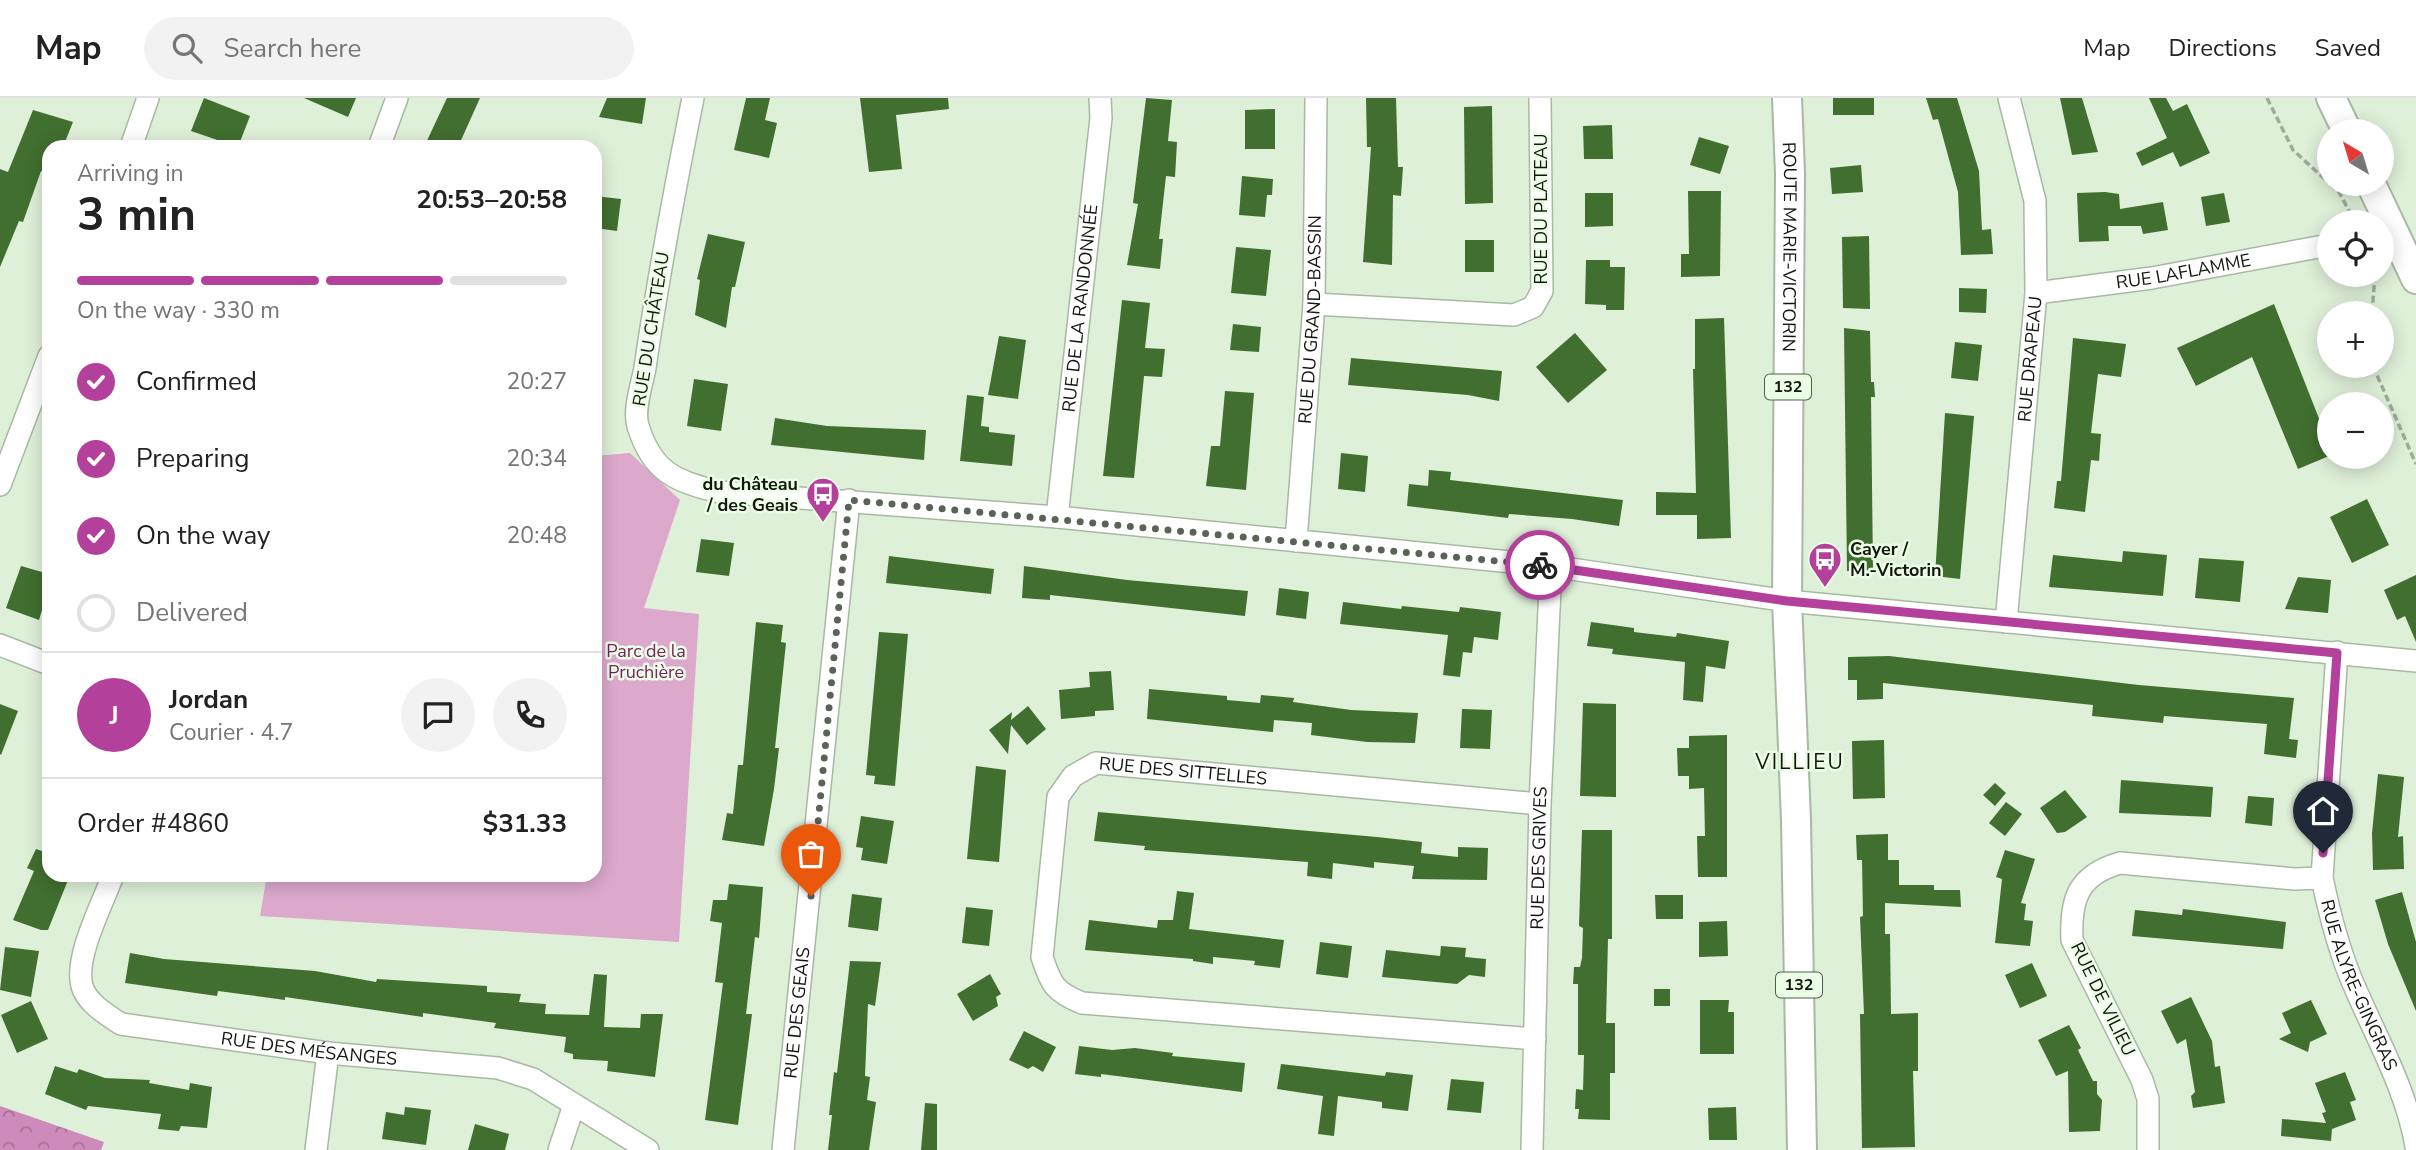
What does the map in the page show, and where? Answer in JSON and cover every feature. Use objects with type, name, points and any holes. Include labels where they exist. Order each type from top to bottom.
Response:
[{"type":"main road","name":"ROUTE MARIE-VICTORIN","points":[[1787,98],[1790,173],[1787,601],[1796,820],[1802,1150]]},
{"type":"main road","points":[[2331,98],[2341,119]]},
{"type":"main road","points":[[2394,240],[2416,279]]},
{"type":"street","points":[[133,140],[148,98]]},
{"type":"street","points":[[382,140],[397,98]]},
{"type":"street","name":"RUE DU CHÂTEAU","points":[[693,98],[656,290],[636,423],[649,453],[665,474],[690,485],[719,492],[1057,517],[1551,566],[1787,601],[2416,661]]},
{"type":"street","name":"RUE DE LA RANDONNÉE","points":[[1057,517],[1101,118],[1100,98]]},
{"type":"street","name":"RUE DU GRAND-BASSIN","points":[[1296,541],[1314,304],[1316,98]]},
{"type":"street","name":"RUE DU PLATEAU","points":[[1314,304],[1514,315],[1533,307],[1542,291],[1540,98]]},
{"type":"street","name":"RUE DRAPEAU","points":[[2006,622],[2036,293],[2035,201],[2009,98]]},
{"type":"street","name":"RUE LAFLAMME","points":[[2036,293],[2152,278],[2317,247]]},
{"type":"street","points":[[0,485],[42,387]]},
{"type":"street","name":"RUE DES GEAIS","points":[[783,1150],[849,500]]},
{"type":"street","name":"RUE DES GRIVES","points":[[1532,1150],[1540,804],[1551,566]]},
{"type":"street","points":[[0,645],[42,661]]},
{"type":"street","name":"RUE ALYRE-GINGRAS","points":[[2337,653],[2322,877],[2329,914],[2349,973],[2411,1115],[2416,1146]]},
{"type":"street","name":"RUE DES SITTELLES","points":[[1535,1039],[1082,1003],[1061,994],[1049,978],[1042,957],[1058,797],[1073,776],[1096,763],[1540,804]]},
{"type":"street","name":"RUE DE VILIEU","points":[[2148,1150],[2148,1099],[2142,1080],[2072,940],[2071,914],[2077,893],[2088,877],[2101,868],[2119,863],[2295,879],[2322,877]]},
{"type":"street","name":"RUE DES MÉSANGES","points":[[110,882],[81,960],[82,987],[101,1011],[121,1024],[328,1053],[498,1068],[533,1079],[648,1150]]},
{"type":"street","points":[[316,1150],[328,1053]]},
{"type":"street","points":[[559,1150],[574,1105]]},
{"type":"path","points":[[2267,98],[2293,150],[2317,173]]},
{"type":"path","points":[[2378,378],[2416,464]]},
{"type":"green space","name":"Parc de la Pruchière","points":[[630,453],[680,500],[644,608],[699,614],[679,942],[260,916],[266,882],[602,882],[602,455]]},
{"type":"green space","points":[[0,1106],[104,1142],[101,1150],[0,1150]]},
{"type":"building","points":[[204,98],[250,116],[241,140],[217,140],[191,131]]},
{"type":"building","points":[[304,98],[356,98],[348,117]]},
{"type":"building","points":[[447,98],[480,98],[461,140],[427,140]]},
{"type":"building","points":[[607,98],[646,98],[642,124],[599,117]]},
{"type":"building","points":[[746,98],[770,98],[765,120],[777,123],[769,158],[734,150]]},
{"type":"building","points":[[860,98],[948,98],[949,109],[896,115],[902,169],[869,172]]},
{"type":"building","points":[[1146,98],[1172,100],[1168,141],[1177,142],[1175,177],[1166,176],[1159,239],[1163,239],[1160,269],[1127,265],[1138,204],[1133,203]]},
{"type":"building","points":[[1366,98],[1396,98],[1398,167],[1403,167],[1401,196],[1393,195],[1392,265],[1363,262],[1371,147],[1367,147]]},
{"type":"building","points":[[1833,98],[1874,98],[1874,115],[1833,115]]},
{"type":"building","points":[[1926,98],[1957,98],[1979,171],[1982,230],[1991,229],[1993,254],[1961,255],[1958,192],[1938,119],[1933,120]]},
{"type":"building","points":[[2060,98],[2082,98],[2098,152],[2072,155]]},
{"type":"building","points":[[2149,98],[2166,98],[2173,111],[2187,104],[2210,153],[2180,167],[2173,152],[2142,166],[2136,153],[2167,138]]},
{"type":"building","points":[[1492,106],[1493,203],[1465,204],[1464,107]]},
{"type":"building","points":[[1275,109],[1275,149],[1245,149],[1245,110]]},
{"type":"building","points":[[33,110],[73,122],[66,140],[42,140],[42,171],[23,222],[19,221],[0,267],[0,169],[8,172]]},
{"type":"building","points":[[1612,125],[1613,159],[1584,159],[1583,126]]},
{"type":"building","points":[[1699,137],[1729,146],[1720,174],[1690,165]]},
{"type":"building","points":[[1861,165],[1863,192],[1832,194],[1830,168]]},
{"type":"building","points":[[1242,176],[1273,179],[1272,195],[1267,195],[1265,217],[1239,215]]},
{"type":"building","points":[[1688,191],[1721,191],[1720,276],[1681,277],[1681,254],[1689,254]]},
{"type":"building","points":[[1585,193],[1613,193],[1613,226],[1585,227]]},
{"type":"building","points":[[2077,193],[2119,194],[2120,209],[2163,202],[2168,230],[2143,234],[2141,226],[2108,226],[2109,241],[2079,242]]},
{"type":"building","points":[[2224,193],[2230,222],[2206,226],[2201,197]]},
{"type":"building","points":[[602,197],[621,199],[617,231],[602,229]]},
{"type":"building","points":[[708,234],[745,242],[735,287],[732,287],[726,328],[695,315],[700,280],[697,279]]},
{"type":"building","points":[[1869,236],[1870,309],[1843,308],[1842,237]]},
{"type":"building","points":[[1465,240],[1494,240],[1494,272],[1465,272]]},
{"type":"building","points":[[1236,247],[1271,250],[1266,296],[1231,293]]},
{"type":"building","points":[[1586,260],[1610,260],[1610,267],[1625,267],[1624,310],[1606,310],[1606,305],[1585,304]]},
{"type":"building","points":[[1959,288],[1987,289],[1986,313],[1959,312]]},
{"type":"building","points":[[1122,300],[1150,303],[1145,348],[1165,349],[1162,377],[1144,376],[1134,478],[1103,476]]},
{"type":"building","points":[[2274,304],[2317,413],[2317,461],[2298,469],[2252,357],[2196,386],[2177,348]]},
{"type":"building","points":[[1724,318],[1731,538],[1697,539],[1697,515],[1656,515],[1656,492],[1696,493],[1693,369],[1695,319]]},
{"type":"building","points":[[1233,324],[1261,327],[1259,352],[1230,350]]},
{"type":"building","points":[[1844,328],[1870,331],[1871,382],[1874,382],[1875,397],[1871,397],[1873,570],[1847,571]]},
{"type":"building","points":[[1575,333],[1607,370],[1568,403],[1536,367]]},
{"type":"building","points":[[999,336],[1026,340],[1018,399],[988,395]]},
{"type":"building","points":[[2073,338],[2126,344],[2121,377],[2098,374],[2091,433],[2101,434],[2099,461],[2091,460],[2085,512],[2054,508],[2057,481],[2061,481]]},
{"type":"building","points":[[1955,342],[1982,345],[1978,381],[1951,378]]},
{"type":"building","points":[[1351,358],[1502,371],[1499,401],[1468,395],[1348,385]]},
{"type":"building","points":[[694,379],[728,384],[721,431],[687,426]]},
{"type":"building","points":[[1225,391],[1254,393],[1246,490],[1206,486],[1211,446],[1220,446]]},
{"type":"building","points":[[967,395],[984,397],[981,426],[989,427],[989,432],[1015,435],[1012,466],[960,461]]},
{"type":"building","points":[[1945,413],[1974,416],[1960,579],[1935,576]]},
{"type":"building","points":[[775,418],[827,426],[926,430],[924,460],[771,445]]},
{"type":"building","points":[[1341,453],[1368,456],[1365,492],[1338,489]]},
{"type":"building","points":[[1429,470],[1451,472],[1450,480],[1623,500],[1619,526],[1572,519],[1509,514],[1508,518],[1407,506],[1409,484],[1428,486]]},
{"type":"building","points":[[2367,499],[2389,545],[2352,563],[2330,517]]},
{"type":"building","points":[[701,539],[734,543],[729,576],[696,572]]},
{"type":"building","points":[[2123,551],[2167,555],[2163,596],[2049,587],[2053,555],[2122,562]]},
{"type":"building","points":[[889,556],[994,569],[991,594],[886,583]]},
{"type":"building","points":[[2199,558],[2244,561],[2240,602],[2195,598]]},
{"type":"building","points":[[21,566],[42,572],[42,610],[39,620],[6,608]]},
{"type":"building","points":[[1024,566],[1127,580],[1248,591],[1245,616],[1050,595],[1050,600],[1022,598]]},
{"type":"building","points":[[2416,575],[2416,642],[2405,616],[2397,620],[2384,590]]},
{"type":"building","points":[[2298,577],[2331,580],[2328,613],[2285,609]]},
{"type":"building","points":[[1279,588],[1309,592],[1306,619],[1276,615]]},
{"type":"building","points":[[1343,602],[1401,609],[1402,606],[1459,612],[1460,607],[1501,612],[1498,640],[1474,637],[1472,653],[1463,652],[1460,677],[1443,675],[1448,635],[1340,624]]},
{"type":"building","points":[[756,622],[783,625],[781,642],[786,643],[775,748],[779,748],[764,846],[722,840],[727,813],[733,814],[738,765],[743,765]]},
{"type":"building","points":[[1591,622],[1634,628],[1634,632],[1676,637],[1677,633],[1729,641],[1725,669],[1706,666],[1703,702],[1683,700],[1685,662],[1612,654],[1613,649],[1587,646]]},
{"type":"building","points":[[879,632],[908,634],[895,786],[874,784],[875,776],[866,775]]},
{"type":"building","points":[[1889,656],[2139,685],[2294,698],[2289,739],[2298,740],[2296,758],[2264,754],[2267,724],[2164,716],[2163,723],[2092,716],[2093,705],[1883,683],[1883,699],[1857,700],[1857,680],[1848,680],[1848,657]]},
{"type":"building","points":[[1111,671],[1114,710],[1095,711],[1095,716],[1061,719],[1059,690],[1090,687],[1089,672]]},
{"type":"building","points":[[1149,689],[1227,696],[1227,700],[1260,703],[1261,695],[1294,698],[1293,702],[1351,710],[1418,713],[1415,743],[1367,742],[1311,735],[1312,723],[1274,720],[1273,732],[1147,719]]},
{"type":"building","points":[[1583,703],[1616,704],[1616,797],[1580,796]]},
{"type":"building","points":[[0,704],[18,711],[1,755],[0,754]]},
{"type":"building","points":[[1028,706],[1046,729],[1027,745],[1011,725],[1008,754],[989,730],[1012,712],[1011,720]]},
{"type":"building","points":[[1462,709],[1492,710],[1490,749],[1460,748]]},
{"type":"building","points":[[1727,735],[1727,877],[1698,877],[1697,836],[1705,836],[1704,788],[1689,789],[1689,776],[1678,776],[1677,748],[1689,748],[1689,736]]},
{"type":"building","points":[[1884,740],[1885,798],[1853,799],[1852,741]]},
{"type":"building","points":[[976,766],[1006,770],[999,862],[967,859]]},
{"type":"building","points":[[2378,774],[2404,777],[2398,837],[2403,836],[2404,869],[2373,870],[2372,833]]},
{"type":"building","points":[[2121,780],[2213,787],[2211,817],[2119,813]]},
{"type":"building","points":[[1995,783],[2006,793],[1995,806],[1983,795]]},
{"type":"building","points":[[2065,790],[2087,817],[2065,832],[2057,833],[2040,808]]},
{"type":"building","points":[[2248,796],[2274,798],[2272,826],[2245,823]]},
{"type":"building","points":[[2006,802],[2022,814],[2005,836],[1989,823]]},
{"type":"building","points":[[1098,812],[1422,842],[1421,853],[1458,857],[1458,847],[1488,848],[1487,880],[1412,879],[1414,866],[1374,862],[1374,868],[1333,863],[1332,879],[1307,876],[1308,862],[1144,850],[1145,846],[1094,841]]},
{"type":"building","points":[[861,816],[894,821],[887,864],[861,860],[863,848],[856,847]]},
{"type":"building","points":[[1582,830],[1612,830],[1612,939],[1608,939],[1606,1023],[1615,1023],[1615,1073],[1610,1073],[1610,1120],[1578,1119],[1579,1109],[1575,1109],[1576,1089],[1583,1090],[1584,1055],[1578,1055],[1578,984],[1573,984],[1574,967],[1580,967],[1582,958],[1583,928],[1579,926]]},
{"type":"building","points":[[1888,834],[1888,860],[1899,860],[1899,885],[1934,885],[1934,890],[1960,890],[1961,907],[1885,903],[1885,934],[1890,934],[1891,1014],[1918,1013],[1918,1071],[1913,1071],[1915,1147],[1862,1148],[1862,860],[1857,860],[1856,835]]},
{"type":"building","points":[[36,849],[42,851],[42,882],[67,882],[48,930],[13,920],[34,871],[27,868]]},
{"type":"building","points":[[2005,850],[2035,859],[2021,903],[2026,904],[2024,920],[2033,921],[2030,946],[1995,943],[2002,879],[1996,877]]},
{"type":"building","points":[[729,884],[763,887],[759,938],[755,937],[746,1014],[752,1014],[738,1125],[705,1120],[723,983],[715,982],[722,923],[710,921],[713,900],[727,900]]},
{"type":"building","points":[[1177,891],[1194,893],[1189,929],[1284,940],[1280,968],[1254,965],[1255,961],[1213,957],[1213,964],[1193,959],[1085,950],[1089,920],[1157,928],[1158,920],[1173,920]]},
{"type":"building","points":[[2402,892],[2416,942],[2416,1011],[2388,944],[2375,900]]},
{"type":"building","points":[[852,894],[882,898],[878,931],[848,927]]},
{"type":"building","points":[[1655,895],[1683,895],[1683,919],[1656,919]]},
{"type":"building","points":[[966,907],[993,910],[989,946],[962,943]]},
{"type":"building","points":[[2183,909],[2286,922],[2283,949],[2132,936],[2135,910],[2182,915]]},
{"type":"building","points":[[1727,921],[1728,956],[1699,957],[1699,922]]},
{"type":"building","points":[[1320,942],[1352,946],[1348,978],[1316,974]]},
{"type":"building","points":[[1441,946],[1466,948],[1465,957],[1486,959],[1485,977],[1469,975],[1457,984],[1382,977],[1386,950],[1440,956]]},
{"type":"building","points":[[5,947],[39,951],[31,997],[0,990]]},
{"type":"building","points":[[130,953],[164,959],[315,971],[376,982],[377,979],[487,986],[487,992],[521,994],[519,1002],[546,1004],[545,1014],[589,1015],[594,974],[607,975],[604,1027],[640,1028],[641,1014],[663,1014],[655,1077],[607,1071],[608,1061],[573,1059],[573,1054],[564,1052],[566,1037],[494,1028],[496,1023],[423,1013],[423,1017],[285,997],[285,1000],[218,991],[217,996],[125,983]]},
{"type":"building","points":[[850,961],[881,962],[875,1006],[868,1004],[865,1076],[870,1077],[867,1100],[876,1102],[869,1150],[828,1150],[834,1072],[837,1073]]},
{"type":"building","points":[[2032,963],[2047,996],[2020,1008],[2005,975]]},
{"type":"building","points":[[990,974],[1001,994],[996,997],[998,1006],[973,1021],[957,994]]},
{"type":"building","points":[[1654,989],[1670,989],[1670,1006],[1654,1006]]},
{"type":"building","points":[[2191,997],[2212,1041],[2215,1067],[2220,1066],[2225,1103],[2193,1108],[2191,1096],[2195,1092],[2186,1039],[2177,1044],[2161,1011]]},
{"type":"building","points":[[1700,1000],[1729,1000],[1728,1012],[1734,1012],[1734,1054],[1700,1054]]},
{"type":"building","points":[[2311,1000],[2327,1034],[2310,1042],[2308,1052],[2279,1039],[2291,1033],[2282,1013]]},
{"type":"building","points":[[31,1001],[48,1039],[17,1053],[1,1015]]},
{"type":"building","points":[[2069,1025],[2093,1081],[2097,1081],[2097,1094],[2102,1100],[2100,1131],[2069,1132],[2068,1071],[2056,1076],[2038,1040]]},
{"type":"building","points":[[1024,1031],[1056,1047],[1043,1072],[1033,1066],[1028,1069],[1009,1060]]},
{"type":"building","points":[[1079,1046],[1112,1050],[1135,1048],[1173,1053],[1172,1056],[1245,1063],[1242,1092],[1101,1074],[1101,1077],[1075,1074]]},
{"type":"building","points":[[1281,1064],[1385,1076],[1386,1072],[1413,1075],[1408,1111],[1382,1108],[1382,1102],[1338,1096],[1334,1136],[1318,1134],[1323,1096],[1277,1089]]},
{"type":"building","points":[[55,1066],[77,1073],[79,1069],[105,1078],[150,1080],[149,1083],[189,1090],[190,1083],[212,1087],[207,1128],[181,1126],[179,1131],[158,1129],[161,1114],[88,1106],[86,1110],[45,1094]]},
{"type":"building","points":[[2345,1072],[2356,1100],[2350,1102],[2356,1120],[2332,1129],[2331,1141],[2281,1136],[2282,1119],[2326,1123],[2322,1113],[2326,1112],[2315,1083]]},
{"type":"building","points":[[1451,1079],[1484,1082],[1481,1113],[1447,1110]]},
{"type":"building","points":[[925,1103],[937,1104],[937,1150],[921,1150]]},
{"type":"building","points":[[405,1107],[431,1110],[426,1145],[382,1139],[386,1112],[404,1115]]},
{"type":"building","points":[[1736,1107],[1737,1140],[1709,1140],[1708,1108]]},
{"type":"building","points":[[475,1124],[509,1134],[505,1150],[468,1150]]},
{"type":"way so far","points":[[811,896],[849,500],[1057,517],[1540,565]]},
{"type":"place","name":"du Château / des Geais","points":[[823,524]]},
{"type":"place","name":"Cayer / M.-Victorin","points":[[1825,589]]},
{"type":"district","name":"VILLIEU","points":[[1800,762]]},
{"type":"route","points":[[1540,565],[1787,601],[2337,653],[2323,853]]}]
